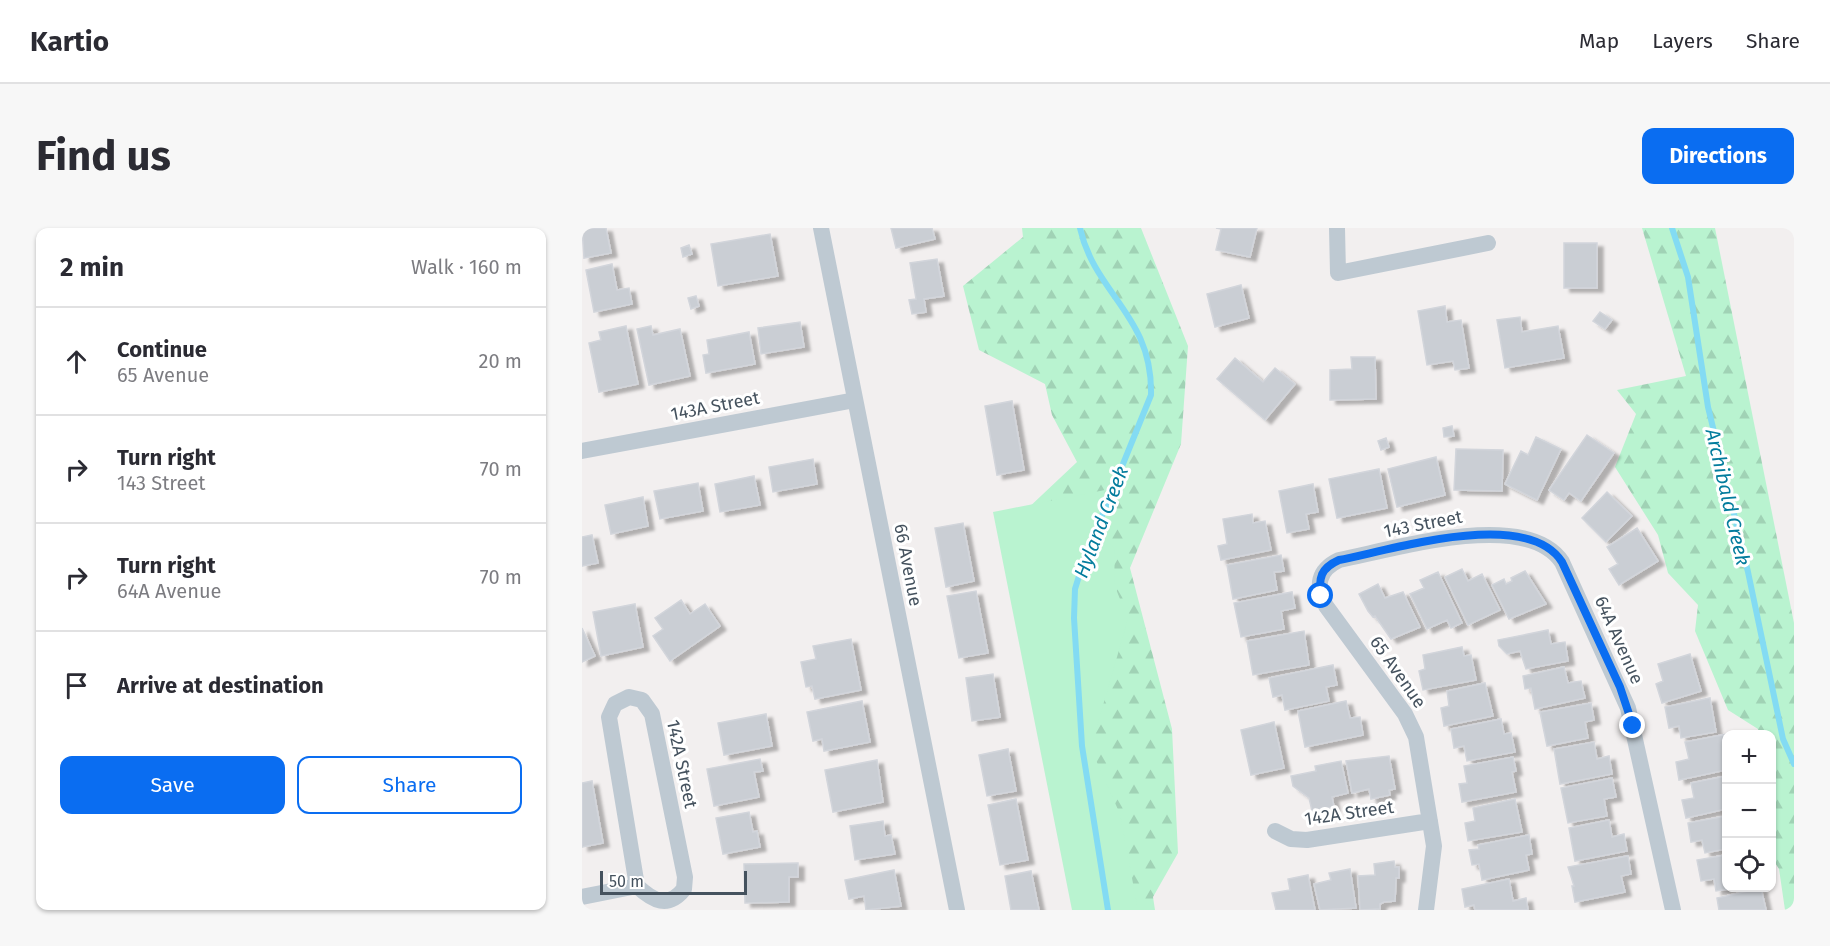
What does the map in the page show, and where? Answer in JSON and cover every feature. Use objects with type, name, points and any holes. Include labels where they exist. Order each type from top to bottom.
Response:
[{"type":"street","name":"66 Avenue","points":[[821,228],[957,910]]},
{"type":"street","points":[[1337,228],[1338,273],[1488,243]]},
{"type":"street","name":"143A Street","points":[[582,451],[855,400]]},
{"type":"street","name":"143 Street","points":[[1322,573],[1328,565],[1339,560],[1471,534],[1498,533],[1536,542]]},
{"type":"street","name":"64A Avenue","points":[[1536,542],[1550,548],[1562,562],[1628,708],[1673,910]]},
{"type":"street","name":"65 Avenue","points":[[1322,573],[1319,586],[1326,606],[1412,726],[1419,749],[1433,857],[1426,910]]},
{"type":"street","name":"142A Street","points":[[629,697],[642,700],[652,714],[685,877],[684,889],[669,901],[660,902],[648,897],[637,886],[636,868],[609,717],[615,704],[629,697]]},
{"type":"street","name":"142A Street","points":[[1275,831],[1291,839],[1307,840],[1430,821]]},
{"type":"street","points":[[582,897],[637,886]]},
{"type":"green space","points":[[1022,228],[1141,228],[1188,346],[1181,444],[1130,568],[1172,729],[1178,853],[1153,897],[1155,910],[1081,910],[1007,528],[1077,462],[1052,415],[1045,384],[979,350],[963,286],[1023,237]]},
{"type":"green space","points":[[1642,228],[1715,228],[1794,623],[1794,910],[1785,910],[1779,869],[1776,864],[1776,730],[1758,730],[1728,710],[1695,631],[1698,605],[1668,573],[1658,535],[1615,467],[1636,414],[1617,390],[1686,376]]},
{"type":"green space","points":[[1105,490],[1102,534],[1115,549],[1114,584],[1128,619],[1095,733],[1095,758],[1120,814],[1138,910],[1072,910],[993,512]]},
{"type":"building","points":[[582,228],[606,228],[611,253],[584,258]]},
{"type":"building","points":[[891,228],[932,228],[935,239],[896,248]]},
{"type":"building","points":[[1216,228],[1257,228],[1250,257],[1216,250],[1221,229]]},
{"type":"building","points":[[770,234],[778,276],[718,286],[711,244]]},
{"type":"building","points":[[1564,243],[1597,243],[1597,288],[1564,288]]},
{"type":"building","points":[[689,245],[692,254],[683,257],[681,248]]},
{"type":"building","points":[[937,259],[944,296],[924,299],[926,312],[912,314],[909,300],[916,299],[910,263]]},
{"type":"building","points":[[612,264],[617,290],[629,288],[632,304],[594,312],[586,270]]},
{"type":"building","points":[[1241,285],[1249,318],[1215,327],[1207,294]]},
{"type":"building","points":[[696,296],[699,306],[691,309],[688,298]]},
{"type":"building","points":[[1445,306],[1447,322],[1461,320],[1469,368],[1455,370],[1453,361],[1427,365],[1418,311]]},
{"type":"building","points":[[1600,312],[1612,320],[1605,329],[1593,321]]},
{"type":"building","points":[[1520,317],[1522,332],[1558,326],[1564,358],[1505,368],[1497,320]]},
{"type":"building","points":[[800,322],[804,347],[761,354],[758,328]]},
{"type":"building","points":[[626,326],[638,384],[599,392],[589,343],[601,340],[599,332]]},
{"type":"building","points":[[651,326],[653,335],[680,329],[690,376],[649,385],[637,329]]},
{"type":"building","points":[[749,332],[755,364],[706,373],[703,355],[709,354],[707,340]]},
{"type":"building","points":[[1351,357],[1375,357],[1376,399],[1330,400],[1330,370],[1352,369]]},
{"type":"building","points":[[1235,358],[1263,382],[1275,368],[1295,384],[1265,420],[1217,379]]},
{"type":"building","points":[[1012,401],[1024,470],[997,475],[985,406]]},
{"type":"building","points":[[1452,426],[1454,436],[1444,437],[1443,428]]},
{"type":"building","points":[[1587,435],[1614,453],[1581,501],[1569,493],[1564,500],[1549,490]]},
{"type":"building","points":[[1536,437],[1561,449],[1537,500],[1505,484],[1521,451],[1528,455]]},
{"type":"building","points":[[1386,438],[1389,447],[1381,450],[1378,441]]},
{"type":"building","points":[[1456,449],[1503,450],[1502,491],[1454,490]]},
{"type":"building","points":[[1436,457],[1445,495],[1397,507],[1388,469]]},
{"type":"building","points":[[813,459],[817,484],[773,492],[769,467]]},
{"type":"building","points":[[1379,469],[1387,508],[1337,518],[1329,479]]},
{"type":"building","points":[[754,476],[760,505],[720,512],[715,484]]},
{"type":"building","points":[[698,483],[703,511],[660,519],[654,491]]},
{"type":"building","points":[[1313,484],[1318,512],[1306,514],[1309,529],[1287,533],[1279,491]]},
{"type":"building","points":[[1607,492],[1632,516],[1606,542],[1582,518]]},
{"type":"building","points":[[643,497],[648,526],[611,534],[605,505]]},
{"type":"building","points":[[1252,514],[1253,523],[1265,521],[1271,550],[1221,560],[1218,546],[1227,544],[1223,519]]},
{"type":"building","points":[[963,523],[974,581],[946,587],[935,528]]},
{"type":"building","points":[[1637,528],[1658,561],[1619,585],[1609,569],[1618,564],[1607,547]]},
{"type":"building","points":[[592,535],[598,563],[582,566],[582,537]]},
{"type":"building","points":[[1281,555],[1284,571],[1274,572],[1277,590],[1233,599],[1227,565]]},
{"type":"building","points":[[1462,569],[1468,581],[1482,574],[1500,610],[1468,625],[1445,577]]},
{"type":"building","points":[[1525,571],[1546,604],[1509,619],[1492,585],[1504,579],[1506,584],[1512,581],[1511,578]]},
{"type":"building","points":[[1438,572],[1462,623],[1451,628],[1447,620],[1427,629],[1410,594],[1424,588],[1420,580]]},
{"type":"building","points":[[1378,584],[1385,598],[1403,592],[1420,627],[1391,639],[1375,616],[1373,617],[1368,611],[1359,594]]},
{"type":"building","points":[[976,591],[988,653],[959,658],[947,596]]},
{"type":"building","points":[[1292,592],[1295,608],[1281,611],[1284,629],[1241,637],[1234,603]]},
{"type":"building","points":[[681,600],[690,614],[705,604],[720,626],[670,661],[653,636],[663,629],[655,618]]},
{"type":"building","points":[[635,604],[643,647],[601,656],[593,612]]},
{"type":"building","points":[[582,628],[595,656],[582,662]]},
{"type":"building","points":[[1548,630],[1551,644],[1565,642],[1568,661],[1526,669],[1520,651],[1507,654],[1499,646],[1498,640]]},
{"type":"building","points":[[1304,631],[1309,665],[1253,675],[1247,641]]},
{"type":"building","points":[[851,639],[861,690],[815,699],[812,686],[806,687],[801,662],[816,659],[813,646]]},
{"type":"building","points":[[1462,647],[1464,656],[1471,655],[1476,680],[1423,690],[1419,671],[1425,669],[1423,655]]},
{"type":"building","points":[[1690,654],[1701,691],[1662,703],[1656,684],[1663,681],[1658,664]]},
{"type":"building","points":[[1333,665],[1337,685],[1326,687],[1329,701],[1285,710],[1282,695],[1273,697],[1269,678]]},
{"type":"building","points":[[1564,667],[1568,683],[1581,681],[1585,698],[1535,709],[1531,688],[1525,689],[1523,676]]},
{"type":"building","points":[[993,674],[1000,717],[972,721],[966,678]]},
{"type":"building","points":[[1485,683],[1493,716],[1444,726],[1441,708],[1449,706],[1447,691]]},
{"type":"building","points":[[1710,698],[1716,732],[1681,738],[1679,726],[1669,728],[1665,707]]},
{"type":"building","points":[[862,701],[870,742],[824,751],[822,739],[813,741],[807,712]]},
{"type":"building","points":[[1346,701],[1350,718],[1360,717],[1363,735],[1305,747],[1298,711]]},
{"type":"building","points":[[1591,703],[1594,720],[1585,722],[1588,738],[1547,746],[1540,712]]},
{"type":"building","points":[[766,714],[772,746],[724,755],[718,723]]},
{"type":"building","points":[[1501,719],[1504,734],[1511,733],[1515,752],[1467,761],[1464,746],[1454,748],[1451,729]]},
{"type":"building","points":[[1274,722],[1284,768],[1251,775],[1241,730]]},
{"type":"building","points":[[1722,735],[1722,771],[1679,780],[1676,762],[1689,759],[1685,742]]},
{"type":"building","points":[[1594,742],[1597,759],[1609,756],[1612,774],[1560,784],[1554,749]]},
{"type":"building","points":[[1008,749],[1016,791],[987,796],[979,755]]},
{"type":"building","points":[[1389,756],[1395,789],[1389,790],[1390,795],[1371,799],[1369,789],[1352,793],[1346,761]]},
{"type":"building","points":[[1513,757],[1516,771],[1512,772],[1516,792],[1462,802],[1459,784],[1467,783],[1464,766]]},
{"type":"building","points":[[760,759],[763,771],[754,772],[759,797],[714,806],[707,769]]},
{"type":"building","points":[[877,760],[883,802],[833,812],[825,770]]},
{"type":"building","points":[[1341,761],[1348,793],[1332,797],[1334,807],[1312,811],[1309,798],[1293,786],[1291,776],[1316,771],[1315,766]]},
{"type":"building","points":[[1722,777],[1722,810],[1686,818],[1682,800],[1694,798],[1691,783]]},
{"type":"building","points":[[1612,778],[1616,797],[1604,799],[1607,816],[1568,823],[1561,788]]},
{"type":"building","points":[[592,781],[603,843],[582,847],[582,783]]},
{"type":"building","points":[[1016,799],[1028,860],[1000,865],[988,805]]},
{"type":"building","points":[[1515,799],[1522,832],[1468,841],[1465,823],[1475,821],[1473,808]]},
{"type":"building","points":[[749,812],[753,832],[757,831],[760,847],[723,854],[716,818]]},
{"type":"building","points":[[1722,817],[1722,850],[1705,853],[1702,840],[1691,842],[1688,823]]},
{"type":"building","points":[[1609,820],[1612,837],[1624,834],[1627,851],[1575,861],[1569,828]]},
{"type":"building","points":[[883,821],[885,836],[891,835],[895,854],[855,860],[850,826]]},
{"type":"building","points":[[1529,835],[1532,854],[1526,855],[1529,870],[1482,880],[1479,864],[1472,865],[1469,850],[1479,849],[1478,845]]},
{"type":"building","points":[[1628,856],[1631,874],[1621,876],[1625,892],[1575,902],[1572,886],[1574,886],[1568,867]]},
{"type":"building","points":[[1722,856],[1722,890],[1716,891],[1714,879],[1701,881],[1697,860]]},
{"type":"building","points":[[1394,861],[1395,867],[1399,867],[1395,901],[1380,904],[1380,909],[1360,910],[1358,876],[1375,875],[1374,864]]},
{"type":"building","points":[[798,863],[798,877],[789,877],[789,902],[745,903],[744,864]]},
{"type":"building","points":[[1350,869],[1356,908],[1320,910],[1314,884],[1331,880],[1329,873]]},
{"type":"building","points":[[894,870],[901,906],[866,910],[864,896],[849,899],[845,880]]},
{"type":"building","points":[[1031,871],[1039,910],[1011,910],[1005,876]]},
{"type":"building","points":[[1308,875],[1315,910],[1276,910],[1272,893],[1290,890],[1288,879]]},
{"type":"building","points":[[1509,879],[1513,901],[1526,898],[1528,910],[1475,910],[1474,905],[1465,907],[1462,889]]},
{"type":"building","points":[[1743,892],[1762,892],[1766,910],[1719,910],[1717,898]]},
{"type":"waterway","name":"Hyland Creek","points":[[1080,228],[1087,251],[1143,345],[1149,368],[1151,395],[1084,560],[1075,589],[1074,618],[1082,746],[1108,910]]},
{"type":"waterway","name":"Archibald Creek","points":[[1672,228],[1688,277],[1708,407],[1748,572],[1783,739],[1794,764]]},
{"type":"route","points":[[1321,596],[1319,579],[1328,565],[1339,560],[1471,534],[1498,533],[1536,542],[1550,548],[1562,562],[1620,687],[1633,726]]}]
